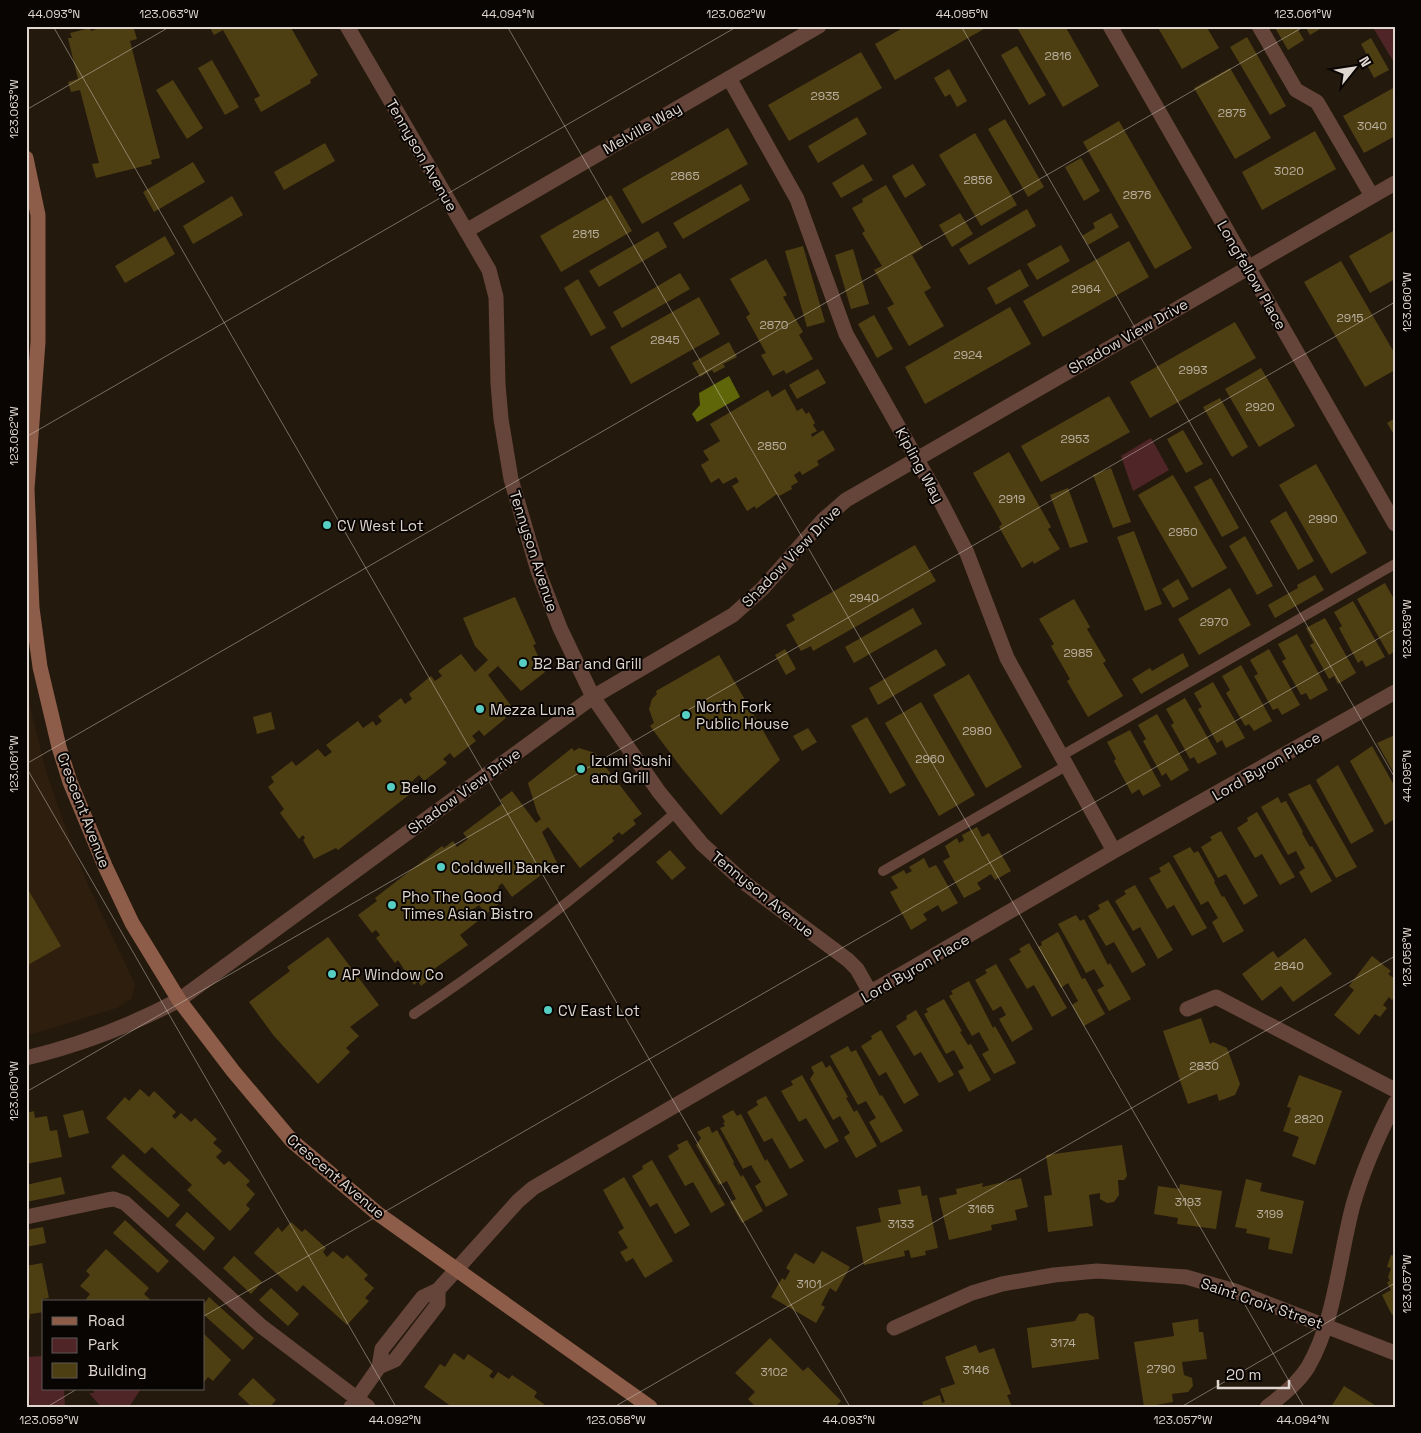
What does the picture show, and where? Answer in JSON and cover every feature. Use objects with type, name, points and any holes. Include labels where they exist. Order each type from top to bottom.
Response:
[{"type":"street","name":"Tennyson Avenue","points":[[347,26],[488,270],[496,297],[501,419],[511,479],[538,571],[560,628],[593,697],[630,752],[702,844],[746,884],[853,964],[871,994]]},
{"type":"street","name":"Melville Way","points":[[466,231],[819,26]]},
{"type":"street","name":"Longfellow Place","points":[[1110,26],[1395,524]]},
{"type":"street","points":[[1259,26],[1296,90],[1317,102],[1372,196]]},
{"type":"street","name":"Kipling Way","points":[[729,78],[783,172],[804,214],[846,334],[966,553],[1007,658],[1114,851]]},
{"type":"street","name":"Crescent Avenue","points":[[26,158],[38,215],[38,342],[27,489],[31,601],[40,667],[59,747],[76,797],[132,923],[179,1000],[233,1071],[292,1141],[377,1212],[650,1407]]},
{"type":"street","name":"Shadow View Drive","points":[[26,1058],[106,1034],[141,1020],[179,1000],[593,697],[733,615],[763,588],[834,508],[858,492],[1395,183]]},
{"type":"street","name":"Lord Byron Place","points":[[455,1269],[518,1201],[540,1183],[871,994],[1114,851],[1395,692]]},
{"type":"street","points":[[1187,1009],[1216,998],[1395,1090]]},
{"type":"street","points":[[1267,1407],[1299,1379],[1307,1367],[1324,1325],[1353,1205],[1381,1128],[1395,1103]]},
{"type":"street","points":[[26,1217],[114,1199],[125,1203],[261,1326],[359,1404],[379,1367],[382,1349],[423,1297],[438,1290],[455,1269]]},
{"type":"street","name":"Saint Croix Street","points":[[894,1328],[972,1293],[1002,1284],[1054,1275],[1097,1271],[1186,1277],[1235,1291],[1395,1354]]},
{"type":"lane","points":[[883,871],[1395,564]]},
{"type":"lane","points":[[414,1014],[466,980],[628,854],[676,812]]},
{"type":"shaded area","points":[[729,376],[740,397],[697,422],[692,414],[700,405],[699,393]]},
{"type":"shaded area","points":[[26,690],[46,771],[63,821],[88,885],[135,984],[132,998],[117,1008],[26,1036]]},
{"type":"green space","points":[[1372,26],[1395,26],[1395,64]]},
{"type":"green space","points":[[1151,438],[1169,470],[1133,491],[1121,456]]},
{"type":"green space","points":[[42,1356],[42,1390],[64,1390],[65,1407],[30,1407],[26,1357]]},
{"type":"green space","points":[[93,1390],[140,1390],[129,1407],[101,1407],[89,1393],[94,1393]]},
{"type":"building","points":[[104,26],[133,26],[137,39],[130,41],[160,158],[151,160],[152,164],[96,178],[92,164],[99,163],[80,90],[71,92],[68,82],[78,79],[68,38],[72,38],[70,33],[90,28],[91,31]]},
{"type":"building","points":[[209,26],[290,26],[318,75],[310,80],[311,83],[261,112],[254,99],[260,96],[223,30],[214,35]]},
{"type":"building","points":[[906,26],[989,26],[895,80],[875,44]]},
{"type":"building","points":[[1016,26],[1065,26],[1099,86],[1063,107]]},
{"type":"building","points":[[1157,26],[1206,26],[1219,48],[1182,69]]},
{"type":"building","points":[[1274,26],[1296,26],[1304,40],[1288,50]]},
{"type":"building","points":[[1305,26],[1325,26],[1310,35]]},
{"type":"building","points":[[1247,37],[1286,106],[1270,115],[1230,47]]},
{"type":"building","points":[[1371,38],[1389,70],[1374,78],[1364,59],[1368,57],[1361,44]]},
{"type":"building","points":[[1017,46],[1046,95],[1029,105],[1001,55]]},
{"type":"building","points":[[861,52],[882,88],[789,141],[768,105]]},
{"type":"building","points":[[212,60],[239,107],[225,115],[198,68]]},
{"type":"building","points":[[1230,68],[1271,138],[1235,159],[1194,88]]},
{"type":"building","points":[[949,69],[967,101],[957,107],[950,94],[945,97],[934,78]]},
{"type":"building","points":[[173,80],[203,128],[187,139],[156,90]]},
{"type":"building","points":[[1395,87],[1395,136],[1364,153],[1343,116]]},
{"type":"building","points":[[857,117],[867,134],[818,163],[808,146]]},
{"type":"building","points":[[1005,119],[1044,187],[1028,197],[988,129]]},
{"type":"building","points":[[1119,121],[1192,248],[1155,269],[1083,142]]},
{"type":"building","points":[[728,128],[748,164],[642,224],[622,189]]},
{"type":"building","points":[[1315,131],[1336,169],[1262,210],[1242,172]]},
{"type":"building","points":[[975,133],[1017,205],[981,226],[939,155]]},
{"type":"building","points":[[325,143],[335,161],[284,190],[274,172]]},
{"type":"building","points":[[1081,158],[1100,191],[1084,201],[1065,167]]},
{"type":"building","points":[[193,162],[205,182],[154,212],[143,192]]},
{"type":"building","points":[[863,164],[873,180],[841,198],[832,183]]},
{"type":"building","points":[[913,164],[926,185],[905,198],[892,176]]},
{"type":"building","points":[[741,184],[750,200],[683,239],[673,223]]},
{"type":"building","points":[[886,185],[923,248],[912,255],[931,288],[924,292],[944,326],[909,346],[887,308],[894,304],[874,270],[882,266],[862,233],[865,231],[852,208],[863,202],[862,199]]},
{"type":"building","points":[[611,195],[632,231],[561,272],[540,236]]},
{"type":"building","points":[[232,196],[243,215],[193,244],[183,226]]},
{"type":"building","points":[[1027,209],[1036,226],[969,265],[959,249]]},
{"type":"building","points":[[960,213],[973,234],[952,247],[939,225]]},
{"type":"building","points":[[1111,213],[1119,227],[1088,245],[1082,236],[1095,228],[1093,223]]},
{"type":"building","points":[[1395,230],[1395,279],[1370,293],[1349,256]]},
{"type":"building","points":[[658,231],[667,247],[599,287],[589,271]]},
{"type":"building","points":[[165,236],[175,254],[125,283],[115,266]]},
{"type":"building","points":[[1129,241],[1149,277],[1043,337],[1023,301]]},
{"type":"building","points":[[1061,245],[1070,261],[1037,280],[1027,264]]},
{"type":"building","points":[[803,246],[825,322],[807,327],[785,251]]},
{"type":"building","points":[[853,249],[869,304],[851,309],[835,255]]},
{"type":"building","points":[[766,259],[787,295],[783,297],[803,332],[799,335],[813,359],[786,374],[784,370],[773,376],[761,355],[766,353],[746,317],[750,314],[730,279]]},
{"type":"building","points":[[1341,261],[1395,354],[1395,370],[1365,387],[1304,282]]},
{"type":"building","points":[[1020,269],[1029,286],[996,305],[987,288]]},
{"type":"building","points":[[680,273],[690,289],[622,328],[613,312]]},
{"type":"building","points":[[578,279],[606,328],[591,336],[564,288]]},
{"type":"building","points":[[699,297],[720,334],[631,384],[610,347]]},
{"type":"building","points":[[1010,307],[1031,344],[925,404],[905,367]]},
{"type":"building","points":[[874,315],[893,349],[877,358],[858,324]]},
{"type":"building","points":[[1235,322],[1256,358],[1150,418],[1130,382]]},
{"type":"building","points":[[729,342],[737,357],[723,364],[725,367],[714,373],[712,370],[700,377],[692,363]]},
{"type":"building","points":[[1261,368],[1295,426],[1259,447],[1225,389]]},
{"type":"building","points":[[818,369],[826,383],[797,399],[789,385]]},
{"type":"building","points":[[785,389],[797,411],[802,408],[806,414],[809,412],[817,431],[811,434],[812,437],[823,430],[835,450],[817,461],[819,465],[802,475],[800,471],[794,475],[798,482],[791,486],[792,489],[779,496],[777,494],[756,509],[755,506],[747,511],[732,486],[739,482],[736,477],[723,484],[719,478],[711,483],[701,465],[709,460],[703,451],[720,441],[710,424],[768,390],[772,397]]},
{"type":"building","points":[[1109,396],[1130,432],[1041,482],[1021,446]]},
{"type":"building","points":[[1220,398],[1248,447],[1232,457],[1203,407]]},
{"type":"building","points":[[1395,418],[1395,436],[1387,423]]},
{"type":"building","points":[[1183,430],[1203,464],[1186,473],[1167,439]]},
{"type":"building","points":[[1009,452],[1051,527],[1048,529],[1060,549],[1034,564],[1033,561],[1022,568],[999,527],[1002,524],[973,473]]},
{"type":"building","points":[[1316,464],[1367,553],[1331,574],[1279,485]]},
{"type":"building","points":[[1111,468],[1131,522],[1113,528],[1093,475]]},
{"type":"building","points":[[1173,475],[1227,568],[1192,588],[1138,495]]},
{"type":"building","points":[[1211,478],[1239,528],[1222,537],[1194,487]]},
{"type":"building","points":[[1068,488],[1088,542],[1070,548],[1050,495]]},
{"type":"building","points":[[1286,511],[1314,561],[1298,570],[1270,521]]},
{"type":"building","points":[[1134,531],[1162,604],[1145,611],[1117,537]]},
{"type":"building","points":[[1245,536],[1273,586],[1257,595],[1229,546]]},
{"type":"building","points":[[915,545],[936,581],[813,651],[811,646],[801,651],[786,625],[795,620],[792,615]]},
{"type":"building","points":[[1315,575],[1324,590],[1275,618],[1268,605],[1298,588],[1297,585]]},
{"type":"building","points":[[1178,579],[1189,599],[1173,608],[1162,589]]},
{"type":"building","points":[[1385,583],[1395,601],[1395,651],[1389,655],[1357,599]]},
{"type":"building","points":[[1230,588],[1251,625],[1199,655],[1178,619]]},
{"type":"building","points":[[515,597],[536,644],[533,645],[545,672],[521,691],[498,666],[488,675],[512,707],[502,713],[506,718],[484,736],[479,730],[472,736],[476,741],[454,758],[450,753],[443,759],[447,763],[424,781],[419,775],[409,784],[414,791],[338,850],[336,848],[314,859],[303,840],[305,838],[303,835],[299,839],[280,813],[284,809],[268,787],[274,782],[271,777],[292,761],[296,766],[318,749],[325,757],[332,752],[326,745],[358,721],[363,728],[373,721],[376,726],[382,721],[378,716],[401,698],[405,704],[412,699],[409,694],[431,676],[435,681],[442,676],[438,671],[461,654],[475,672],[488,660],[475,646],[463,618]]},
{"type":"building","points":[[1074,599],[1090,627],[1087,629],[1106,661],[1103,663],[1123,696],[1088,717],[1067,681],[1070,679],[1051,646],[1054,644],[1039,619]]},
{"type":"building","points":[[1353,601],[1385,657],[1366,667],[1362,660],[1358,663],[1339,628],[1342,626],[1334,612]]},
{"type":"building","points":[[913,608],[922,624],[854,663],[845,647]]},
{"type":"building","points":[[1325,618],[1356,673],[1338,684],[1334,676],[1329,679],[1310,645],[1314,643],[1306,628]]},
{"type":"building","points":[[1297,634],[1328,690],[1310,700],[1306,693],[1301,695],[1282,661],[1286,659],[1278,644]]},
{"type":"building","points":[[785,649],[796,669],[786,675],[775,655]]},
{"type":"building","points":[[936,649],[946,665],[878,705],[869,688]]},
{"type":"building","points":[[1269,649],[1300,705],[1282,715],[1278,708],[1273,710],[1254,676],[1258,674],[1250,660]]},
{"type":"building","points":[[1183,653],[1189,666],[1141,694],[1132,679],[1150,668],[1152,671]]},
{"type":"building","points":[[719,655],[780,760],[721,815],[683,770],[650,726],[654,723],[649,709],[652,699],[657,694],[656,691]]},
{"type":"building","points":[[1241,665],[1272,721],[1254,731],[1249,724],[1245,726],[1226,693],[1230,690],[1222,676]]},
{"type":"building","points":[[969,674],[1022,767],[986,788],[933,695]]},
{"type":"building","points":[[1213,682],[1245,738],[1226,748],[1222,740],[1217,743],[1198,709],[1202,707],[1194,693]]},
{"type":"building","points":[[1185,698],[1217,754],[1198,764],[1194,757],[1190,759],[1171,725],[1174,723],[1166,709]]},
{"type":"building","points":[[921,702],[975,795],[939,816],[885,723]]},
{"type":"building","points":[[271,712],[275,729],[257,734],[253,717]]},
{"type":"building","points":[[1157,714],[1189,770],[1171,781],[1166,773],[1162,776],[1143,741],[1146,739],[1138,725]]},
{"type":"building","points":[[867,717],[906,785],[890,794],[851,726]]},
{"type":"building","points":[[808,728],[817,742],[802,751],[793,736]]},
{"type":"building","points":[[1130,730],[1161,786],[1143,796],[1139,789],[1132,794],[1114,761],[1116,759],[1107,742]]},
{"type":"building","points":[[1395,735],[1395,775],[1377,743]]},
{"type":"building","points":[[1372,746],[1395,787],[1395,819],[1385,825],[1350,761]]},
{"type":"building","points":[[572,748],[574,751],[579,748],[595,753],[642,814],[633,820],[636,824],[622,835],[619,832],[612,838],[614,841],[580,868],[548,827],[542,832],[557,863],[512,897],[502,883],[492,894],[499,904],[486,914],[479,905],[470,911],[478,921],[460,935],[468,945],[434,969],[438,973],[421,986],[418,981],[414,985],[398,960],[395,963],[376,938],[380,935],[376,930],[372,933],[358,915],[377,901],[375,898],[442,846],[444,848],[453,841],[457,847],[468,839],[463,833],[503,803],[500,800],[512,791],[536,823],[541,819],[528,783]]},
{"type":"building","points":[[1338,765],[1374,831],[1351,844],[1316,780]]},
{"type":"building","points":[[1310,784],[1357,867],[1336,878],[1288,794]]},
{"type":"building","points":[[1278,797],[1281,803],[1286,801],[1310,847],[1312,846],[1332,881],[1311,893],[1299,872],[1305,868],[1296,851],[1288,855],[1261,807]]},
{"type":"building","points":[[1257,812],[1295,877],[1280,885],[1262,854],[1255,858],[1237,828],[1248,821],[1247,818]]},
{"type":"building","points":[[977,827],[982,837],[989,833],[1011,871],[995,880],[991,874],[977,883],[981,889],[964,898],[943,861],[950,857],[945,846],[957,838],[959,843],[964,840],[962,835]]},
{"type":"building","points":[[1221,831],[1258,896],[1244,905],[1226,874],[1218,878],[1201,847],[1212,840],[1210,837]]},
{"type":"building","points":[[1190,847],[1194,853],[1198,851],[1222,897],[1224,896],[1244,931],[1223,943],[1212,922],[1218,918],[1208,901],[1201,905],[1173,856]]},
{"type":"building","points":[[670,850],[686,868],[672,880],[656,862]]},
{"type":"building","points":[[924,858],[929,868],[936,865],[958,903],[942,912],[938,905],[923,914],[927,920],[911,930],[890,892],[898,888],[891,877],[904,870],[906,874],[912,871],[909,867]]},
{"type":"building","points":[[1169,862],[1207,928],[1192,936],[1174,905],[1167,909],[1149,878],[1161,872],[1159,868]]},
{"type":"building","points":[[1135,885],[1173,950],[1158,959],[1140,927],[1133,931],[1115,901],[1126,894],[1124,891]]},
{"type":"building","points":[[26,886],[61,946],[26,966]]},
{"type":"building","points":[[1108,900],[1146,965],[1132,973],[1114,942],[1106,946],[1088,916],[1100,909],[1098,905]]},
{"type":"building","points":[[1076,915],[1080,921],[1084,919],[1108,965],[1110,963],[1131,999],[1109,1011],[1097,990],[1104,986],[1094,969],[1086,973],[1058,924]]},
{"type":"building","points":[[1058,932],[1082,979],[1085,978],[1105,1014],[1084,1026],[1072,1005],[1078,1001],[1068,983],[1061,988],[1038,947],[1042,945],[1041,942]]},
{"type":"building","points":[[328,937],[379,1005],[350,1027],[359,1036],[346,1048],[350,1052],[318,1084],[274,1036],[249,1002],[290,971],[287,967]]},
{"type":"building","points":[[1305,938],[1332,974],[1293,1002],[1281,986],[1262,1001],[1242,974],[1273,951],[1278,958]]},
{"type":"building","points":[[1029,943],[1067,1008],[1052,1017],[1034,985],[1027,989],[1009,959],[1021,952],[1019,949]]},
{"type":"building","points":[[1372,956],[1391,971],[1388,974],[1395,979],[1395,996],[1392,1000],[1389,997],[1383,1005],[1387,1008],[1380,1017],[1375,1014],[1359,1035],[1334,1015],[1354,990],[1349,986]]},
{"type":"building","points":[[996,964],[1033,1029],[1012,1042],[999,1019],[1006,1015],[1001,1006],[993,1011],[975,980],[987,973],[985,970]]},
{"type":"building","points":[[969,981],[993,1028],[995,1026],[1016,1063],[994,1074],[982,1054],[989,1050],[979,1032],[972,1036],[949,996],[953,994],[951,991]]},
{"type":"building","points":[[944,999],[962,1031],[960,1032],[968,1045],[971,1044],[991,1080],[969,1092],[958,1071],[964,1068],[954,1050],[946,1054],[924,1014],[928,1012],[926,1009]]},
{"type":"building","points":[[916,1010],[954,1075],[939,1083],[921,1052],[914,1056],[896,1026],[907,1019],[906,1016]]},
{"type":"building","points":[[1201,1018],[1210,1044],[1213,1042],[1227,1048],[1240,1084],[1235,1095],[1219,1101],[1217,1094],[1188,1104],[1163,1031]]},
{"type":"building","points":[[881,1030],[919,1095],[904,1104],[886,1072],[879,1076],[861,1046],[872,1039],[871,1036]]},
{"type":"building","points":[[848,1046],[851,1052],[856,1050],[880,1096],[882,1095],[903,1131],[881,1143],[869,1122],[876,1118],[866,1101],[858,1105],[830,1056]]},
{"type":"building","points":[[822,1061],[826,1068],[830,1065],[854,1112],[857,1110],[877,1146],[856,1158],[844,1137],[850,1133],[840,1116],[833,1120],[810,1079],[814,1073],[811,1067]]},
{"type":"building","points":[[802,1075],[839,1141],[825,1149],[806,1118],[799,1122],[781,1091],[793,1085],[791,1081]]},
{"type":"building","points":[[1299,1075],[1342,1091],[1315,1165],[1292,1156],[1299,1137],[1283,1131],[1291,1108],[1287,1107]]},
{"type":"building","points":[[140,1089],[149,1097],[154,1091],[176,1112],[172,1116],[175,1119],[181,1113],[191,1122],[195,1118],[217,1139],[213,1143],[222,1151],[216,1157],[224,1165],[229,1161],[250,1181],[246,1185],[255,1194],[246,1205],[250,1209],[230,1231],[187,1190],[192,1185],[152,1147],[145,1154],[106,1118],[125,1097],[129,1101]]},
{"type":"building","points":[[766,1096],[804,1161],[790,1169],[772,1138],[764,1142],[747,1112],[758,1105],[756,1101]]},
{"type":"building","points":[[83,1110],[89,1133],[69,1138],[63,1115]]},
{"type":"building","points":[[733,1110],[737,1116],[741,1114],[765,1161],[767,1159],[788,1195],[766,1207],[755,1186],[761,1182],[751,1165],[743,1169],[720,1128],[725,1126],[722,1116]]},
{"type":"building","points":[[34,1111],[35,1118],[47,1116],[50,1131],[57,1130],[62,1157],[26,1164],[26,1113]]},
{"type":"building","points":[[709,1126],[712,1133],[717,1130],[733,1163],[741,1177],[743,1175],[763,1211],[742,1223],[730,1202],[736,1199],[727,1181],[719,1185],[696,1145],[701,1138],[697,1132]]},
{"type":"building","points":[[687,1140],[725,1205],[711,1213],[693,1182],[685,1186],[668,1156],[679,1149],[677,1145]]},
{"type":"building","points":[[1122,1145],[1127,1176],[1124,1180],[1118,1180],[1119,1195],[1114,1202],[1107,1203],[1100,1199],[1100,1193],[1089,1195],[1093,1226],[1048,1232],[1044,1196],[1052,1195],[1046,1155]]},
{"type":"building","points":[[123,1154],[180,1205],[168,1218],[111,1167]]},
{"type":"building","points":[[652,1160],[690,1225],[675,1234],[657,1203],[650,1207],[632,1176],[643,1169],[642,1166]]},
{"type":"building","points":[[61,1177],[65,1194],[26,1202],[26,1185]]},
{"type":"building","points":[[624,1177],[673,1261],[645,1278],[633,1258],[626,1262],[620,1252],[628,1248],[618,1232],[624,1228],[603,1190]]},
{"type":"building","points":[[1021,1178],[1028,1207],[1015,1210],[1017,1220],[991,1225],[992,1230],[949,1240],[939,1198],[957,1194],[956,1189],[983,1183],[982,1187]]},
{"type":"building","points":[[1246,1179],[1262,1183],[1260,1191],[1304,1201],[1292,1254],[1268,1249],[1270,1238],[1246,1233],[1247,1229],[1235,1227]]},
{"type":"building","points":[[1180,1184],[1222,1191],[1216,1229],[1177,1224],[1178,1218],[1154,1214],[1158,1186],[1179,1189]]},
{"type":"building","points":[[920,1186],[922,1196],[927,1195],[938,1248],[925,1251],[926,1255],[911,1258],[909,1250],[904,1251],[905,1256],[864,1265],[856,1227],[881,1222],[878,1208],[901,1204],[898,1190]]},
{"type":"building","points":[[187,1212],[215,1238],[204,1251],[175,1225]]},
{"type":"building","points":[[125,1220],[169,1261],[158,1273],[113,1233]]},
{"type":"building","points":[[291,1222],[302,1232],[305,1229],[326,1248],[323,1252],[327,1257],[333,1251],[343,1259],[347,1255],[368,1275],[364,1279],[374,1288],[365,1298],[369,1301],[347,1325],[303,1285],[297,1292],[254,1253],[278,1227],[282,1232]]},
{"type":"building","points":[[43,1227],[46,1243],[26,1247],[26,1230]]},
{"type":"building","points":[[106,1249],[149,1288],[144,1294],[151,1300],[87,1300],[90,1294],[80,1286],[90,1275],[86,1271]]},
{"type":"building","points":[[822,1251],[850,1267],[836,1292],[830,1288],[821,1305],[825,1307],[816,1323],[771,1297],[782,1278],[785,1280],[790,1271],[786,1268],[795,1253],[814,1264]]},
{"type":"building","points":[[1391,1255],[1395,1256],[1395,1313],[1392,1315],[1382,1295],[1391,1290],[1387,1282],[1390,1281],[1388,1277],[1391,1268],[1387,1267]]},
{"type":"building","points":[[234,1256],[262,1282],[251,1294],[223,1268]]},
{"type":"building","points":[[42,1263],[49,1298],[42,1299],[42,1312],[30,1314],[30,1319],[26,1319],[26,1266]]},
{"type":"building","points":[[271,1288],[299,1314],[288,1326],[259,1300]]},
{"type":"building","points":[[209,1297],[254,1338],[243,1350],[205,1316],[205,1303]]},
{"type":"building","points":[[1087,1313],[1094,1317],[1099,1359],[1032,1368],[1027,1328],[1075,1321],[1079,1314]]},
{"type":"building","points":[[1198,1319],[1199,1332],[1203,1332],[1207,1359],[1182,1362],[1184,1375],[1192,1378],[1193,1386],[1188,1392],[1172,1394],[1173,1402],[1144,1407],[1134,1342],[1174,1336],[1172,1323]]},
{"type":"building","points":[[205,1335],[231,1360],[213,1381],[208,1377],[205,1381]]},
{"type":"building","points":[[770,1338],[803,1371],[808,1367],[841,1401],[835,1407],[756,1407],[748,1399],[755,1392],[735,1373]]},
{"type":"building","points":[[976,1345],[979,1353],[994,1348],[1011,1394],[1007,1395],[1012,1407],[924,1407],[922,1402],[940,1395],[942,1403],[945,1402],[940,1389],[955,1384],[945,1357]]},
{"type":"building","points":[[454,1353],[464,1360],[468,1354],[493,1371],[489,1376],[493,1379],[498,1372],[509,1379],[512,1375],[537,1392],[534,1397],[544,1404],[542,1407],[452,1407],[424,1387],[440,1364],[445,1367]]},
{"type":"building","points":[[253,1378],[276,1400],[270,1407],[252,1407],[238,1394]]},
{"type":"building","points":[[1344,1386],[1378,1407],[1331,1407]]},
{"type":"place","name":"CV West Lot","points":[[327,525]]},
{"type":"place","name":"B2 Bar and Grill","points":[[523,663]]},
{"type":"place","name":"Mezza Luna","points":[[480,709]]},
{"type":"place","name":"North Fork Public House","points":[[686,715]]},
{"type":"place","name":"Izumi Sushi and Grill","points":[[581,769]]},
{"type":"place","name":"Bello","points":[[391,787]]},
{"type":"place","name":"Coldwell Banker","points":[[441,867]]},
{"type":"place","name":"Pho The Good Times Asian Bistro","points":[[392,905]]},
{"type":"place","name":"AP Window Co","points":[[332,974]]},
{"type":"place","name":"CV East Lot","points":[[548,1010]]}]
